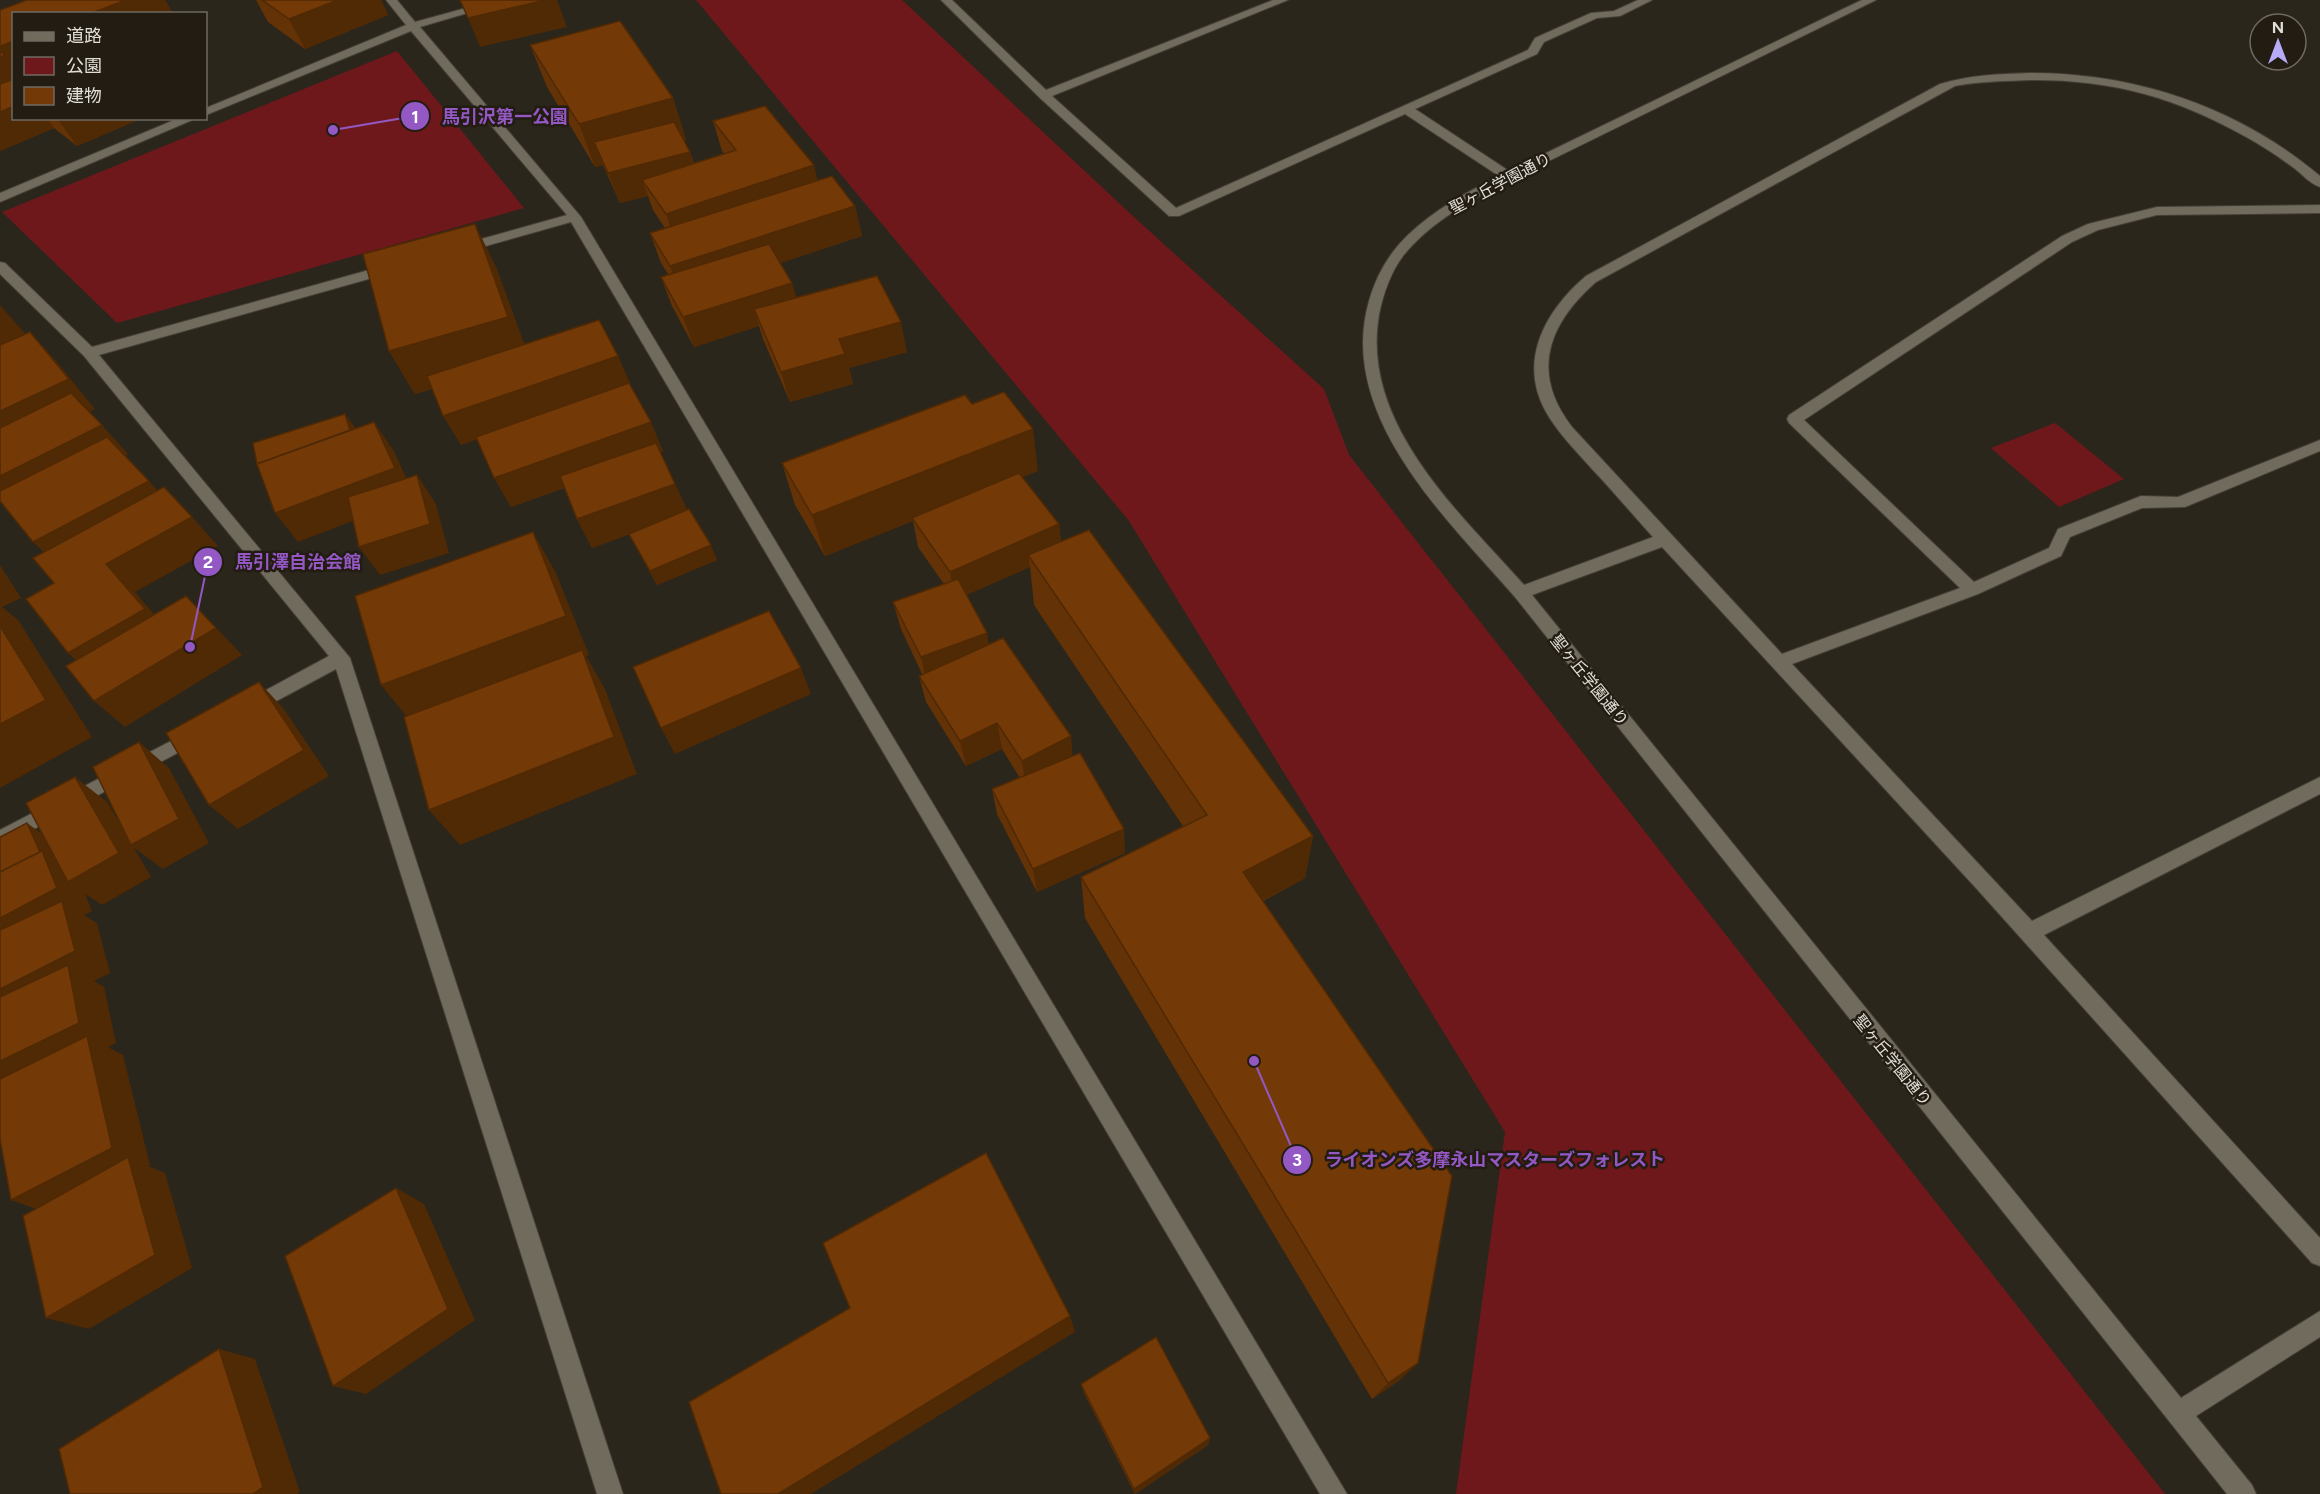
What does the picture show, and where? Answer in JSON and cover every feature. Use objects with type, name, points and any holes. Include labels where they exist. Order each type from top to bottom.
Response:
[{"type":"street","points":[[391,0],[575,217],[1334,1494]]},
{"type":"street","points":[[207,112],[413,26],[507,0]]},
{"type":"street","points":[[946,0],[1044,95],[1174,213],[1533,52],[1539,40],[1595,15],[1616,14],[1647,0]]},
{"type":"street","points":[[1044,95],[1283,0]]},
{"type":"street","name":"聖ヶ丘学園通り","points":[[1871,0],[1508,176],[1444,212],[1398,254],[1377,296],[1371,319],[1369,343],[1371,370],[1391,429],[1431,487],[1521,593],[2243,1494]]},
{"type":"street","points":[[2320,183],[2271,147],[2219,116],[2152,90],[2121,82],[2049,76],[1962,80],[1944,86],[1592,279],[1559,309],[1546,334],[1541,359],[1543,383],[1550,406],[1569,432],[1663,540],[2030,932],[2320,1255]]},
{"type":"street","points":[[1406,109],[1508,176]]},
{"type":"street","points":[[0,198],[186,120]]},
{"type":"street","points":[[1972,590],[1794,419],[2067,238],[2093,227],[2157,211],[2320,209]]},
{"type":"street","points":[[451,252],[575,217]]},
{"type":"street","points":[[89,353],[406,264]]},
{"type":"street","points":[[0,266],[89,353],[341,658],[610,1494]]},
{"type":"street","points":[[1779,662],[1972,590],[2055,552],[2064,533],[2141,502],[2179,503],[2320,445]]},
{"type":"street","points":[[1521,593],[1663,540]]},
{"type":"street","points":[[237,713],[341,658]]},
{"type":"street","points":[[0,839],[207,729]]},
{"type":"street","points":[[2030,932],[2320,785]]},
{"type":"street","points":[[2178,1414],[2320,1323]]},
{"type":"green space","points":[[696,0],[902,0],[1135,218],[1324,389],[1349,455],[2165,1494],[1456,1494],[1505,1132],[1129,521]]},
{"type":"green space","points":[[397,51],[524,208],[117,323],[2,212]]},
{"type":"green space","points":[[2055,423],[2124,479],[2059,507],[1991,448]]},
{"type":"building","points":[[27,0],[126,0],[94,12],[12,12],[12,42],[0,46],[0,10]]},
{"type":"building","points":[[262,0],[338,0],[289,19]]},
{"type":"building","points":[[460,0],[546,0],[468,18]]},
{"type":"building","points":[[620,21],[673,98],[579,124],[530,45]]},
{"type":"building","points":[[12,80],[12,107],[0,112],[0,84]]},
{"type":"building","points":[[765,106],[814,165],[666,214],[642,180],[736,150],[713,121]]},
{"type":"building","points":[[674,122],[690,152],[608,173],[594,142]]},
{"type":"building","points":[[832,176],[855,206],[670,266],[650,233]]},
{"type":"building","points":[[475,224],[508,317],[389,351],[363,254]]},
{"type":"building","points":[[769,244],[792,283],[683,317],[661,277]]},
{"type":"building","points":[[877,276],[901,322],[839,339],[845,354],[781,372],[754,309]]},
{"type":"building","points":[[599,320],[618,356],[443,416],[427,376]]},
{"type":"building","points":[[30,332],[69,379],[0,411],[0,345]]},
{"type":"building","points":[[629,383],[651,422],[494,478],[476,437]]},
{"type":"building","points":[[1004,392],[1033,429],[812,515],[782,463],[965,395],[972,404]]},
{"type":"building","points":[[71,393],[102,425],[0,476],[0,428]]},
{"type":"building","points":[[345,414],[350,430],[257,464],[253,443]]},
{"type":"building","points":[[374,422],[395,468],[275,513],[257,464]]},
{"type":"building","points":[[107,437],[149,481],[33,542],[0,501],[0,491]]},
{"type":"building","points":[[656,443],[675,484],[577,519],[560,476]]},
{"type":"building","points":[[1019,473],[1059,524],[950,572],[912,518]]},
{"type":"building","points":[[417,475],[430,524],[359,547],[348,497]]},
{"type":"building","points":[[164,487],[192,517],[106,564],[145,609],[68,653],[26,599],[54,583],[33,558]]},
{"type":"building","points":[[689,509],[711,545],[650,571],[629,534]]},
{"type":"building","points":[[1089,530],[1313,836],[1243,872],[1452,1176],[1418,1363],[1388,1383],[1081,877],[1207,815],[1028,555]]},
{"type":"building","points":[[533,532],[566,616],[381,685],[355,596]]},
{"type":"building","points":[[958,579],[987,633],[921,657],[893,602]]},
{"type":"building","points":[[186,596],[216,628],[94,701],[66,666]]},
{"type":"building","points":[[769,611],[801,668],[661,728],[633,667]]},
{"type":"building","points":[[0,626],[46,700],[0,724]]},
{"type":"building","points":[[1003,638],[1071,736],[1022,761],[997,723],[960,741],[919,676]]},
{"type":"building","points":[[582,650],[614,737],[429,810],[404,717]]},
{"type":"building","points":[[259,682],[304,750],[209,805],[166,733]]},
{"type":"building","points":[[139,742],[179,819],[131,845],[93,767]]},
{"type":"building","points":[[1080,753],[1124,829],[1033,869],[992,789]]},
{"type":"building","points":[[75,777],[119,853],[68,882],[26,803]]},
{"type":"building","points":[[27,823],[40,852],[0,872],[0,837]]},
{"type":"building","points":[[42,851],[57,888],[0,918],[0,872]]},
{"type":"building","points":[[62,901],[75,951],[0,989],[0,930]]},
{"type":"building","points":[[68,965],[79,1023],[0,1061],[0,997]]},
{"type":"building","points":[[87,1036],[112,1148],[11,1200],[0,1139],[0,1079]]},
{"type":"building","points":[[986,1153],[1070,1316],[778,1494],[721,1494],[689,1402],[850,1308],[823,1243]]},
{"type":"building","points":[[128,1157],[155,1255],[46,1318],[23,1216]]},
{"type":"building","points":[[396,1188],[448,1309],[333,1386],[285,1256]]},
{"type":"building","points":[[1156,1337],[1210,1438],[1134,1489],[1081,1384]]},
{"type":"building","points":[[219,1349],[263,1487],[253,1494],[70,1494],[59,1449]]},
{"type":"place","name":"馬引沢第一公園","points":[[333,130]]},
{"type":"place","name":"馬引澤自治会館","points":[[190,647]]},
{"type":"place","name":"ライオンズ多摩永山マスターズフォレスト","points":[[1254,1061]]}]
